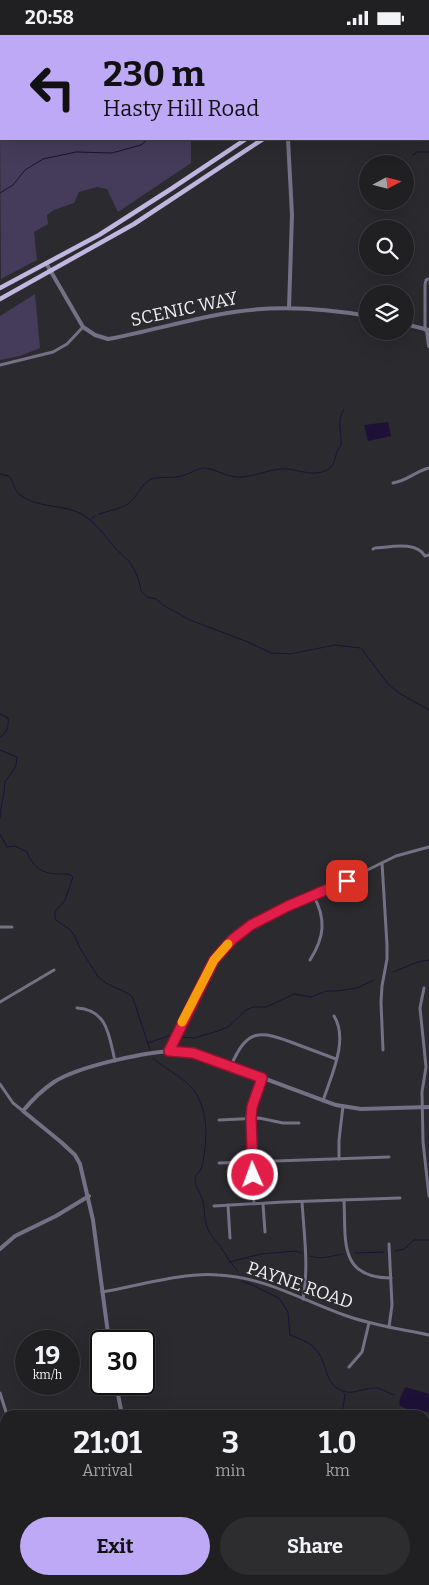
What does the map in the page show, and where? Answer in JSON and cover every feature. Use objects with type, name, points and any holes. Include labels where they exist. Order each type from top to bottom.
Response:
[{"type":"main road","points":[[0,288],[98,235],[244,140]]},
{"type":"main road","points":[[0,299],[134,224],[261,140]]},
{"type":"street","points":[[288,140],[292,215],[289,308]]},
{"type":"street","points":[[0,365],[53,352],[67,344],[84,327],[46,263]]},
{"type":"street","points":[[429,279],[425,281],[429,346]]},
{"type":"street","name":"SCENIC WAY","points":[[84,327],[103,338],[114,338],[234,312],[289,308],[321,309],[359,315]]},
{"type":"street","points":[[414,326],[427,330]]},
{"type":"street","points":[[393,483],[401,482],[429,467]]},
{"type":"street","points":[[373,549],[414,547],[429,555]]},
{"type":"street","points":[[169,1051],[219,953],[233,939],[251,925],[396,856],[429,847]]},
{"type":"street","points":[[382,863],[387,945],[381,1002],[383,1050]]},
{"type":"street","points":[[310,960],[316,951],[322,925],[321,910],[313,895]]},
{"type":"street","points":[[0,927],[12,927]]},
{"type":"street","points":[[0,1002],[54,970]]},
{"type":"street","points":[[424,988],[420,1008],[426,1067],[422,1086],[422,1107],[423,1142],[429,1196]]},
{"type":"street","points":[[77,1008],[96,1013],[104,1022],[115,1061]]},
{"type":"street","points":[[323,1101],[339,1044],[340,1029],[334,1016]]},
{"type":"street","points":[[231,1066],[237,1051],[244,1043],[251,1037],[262,1034],[278,1037],[336,1059]]},
{"type":"street","points":[[22,1111],[55,1081],[78,1071],[115,1061],[169,1051],[193,1053],[323,1101],[343,1106],[361,1109],[429,1107]]},
{"type":"street","points":[[254,1204],[251,1118],[252,1107],[262,1078]]},
{"type":"street","points":[[0,1084],[22,1111],[61,1141],[75,1155],[84,1175],[93,1220],[107,1330]]},
{"type":"street","points":[[339,1159],[343,1106]]},
{"type":"street","points":[[219,1120],[251,1118],[283,1123],[299,1123]]},
{"type":"street","points":[[218,1163],[389,1157]]},
{"type":"street","points":[[0,1249],[15,1236],[56,1216],[88,1196]]},
{"type":"street","points":[[214,1207],[263,1203],[400,1198]]},
{"type":"street","points":[[344,1200],[347,1251],[352,1263],[358,1270],[367,1275],[391,1278]]},
{"type":"street","points":[[302,1202],[306,1269],[303,1299]]},
{"type":"street","points":[[263,1203],[265,1232]]},
{"type":"street","points":[[228,1205],[230,1237]]},
{"type":"street","points":[[388,1327],[392,1313],[389,1244]]},
{"type":"street","name":"PAYNE ROAD","points":[[102,1292],[188,1277],[217,1274],[260,1282],[346,1316],[369,1323],[429,1335]]},
{"type":"street","points":[[349,1367],[362,1351],[369,1323]]},
{"type":"street","points":[[0,1393],[5,1410]]},
{"type":"street","points":[[118,1395],[121,1410]]},
{"type":"shaded area","points":[[0,140],[191,140],[191,163],[118,212],[107,189],[97,187],[79,192],[74,203],[54,210],[47,215],[48,224],[34,232],[37,260],[1,279]]},
{"type":"shaded area","points":[[35,294],[40,348],[20,356],[0,360],[0,316]]},
{"type":"shaded area","points":[[388,422],[391,436],[368,441],[364,425]]},
{"type":"shaded area","points":[[406,1387],[429,1394],[429,1410],[407,1409],[400,1406],[403,1391]]},
{"type":"waterway","points":[[0,193],[13,185],[25,170],[43,159],[76,152],[112,153],[141,145],[147,140]]},
{"type":"waterway","points":[[413,155],[417,152],[429,152]]},
{"type":"waterway","points":[[99,514],[128,504],[147,481],[151,479],[182,476],[203,468],[236,477],[281,469],[310,473],[327,470],[334,462],[341,445],[340,418],[344,409]]},
{"type":"waterway","points":[[0,474],[9,476],[18,493],[26,499],[40,504],[75,511],[88,518],[127,559],[137,575],[141,591],[147,597],[156,599],[190,620],[248,642],[271,653],[290,654],[335,645],[361,648],[388,684],[399,693],[429,710]]},
{"type":"waterway","points":[[91,519],[95,516]]},
{"type":"waterway","points":[[0,714],[8,718],[6,732],[0,737]]},
{"type":"waterway","points":[[0,750],[17,757],[16,766],[5,782],[0,818]]},
{"type":"waterway","points":[[0,834],[7,847],[15,846],[27,852],[32,862],[39,869],[48,873],[68,874],[73,877],[65,900],[55,912],[56,920],[74,935],[98,977],[133,998],[150,1050]]},
{"type":"waterway","points":[[393,972],[418,962],[429,960]]},
{"type":"waterway","points":[[179,1037],[194,1038],[218,1031],[228,1027],[246,1010],[253,1007],[266,1007],[294,994],[311,997],[326,991],[357,988],[374,980]]},
{"type":"waterway","points":[[148,1043],[171,1035]]},
{"type":"waterway","points":[[153,1058],[188,1084],[197,1095],[201,1104],[204,1112],[206,1139],[202,1166],[195,1177],[195,1182],[203,1201],[208,1230],[238,1271]]},
{"type":"waterway","points":[[395,1251],[404,1249],[414,1240],[429,1240]]},
{"type":"waterway","points":[[229,1262],[261,1254],[296,1251],[301,1253]]},
{"type":"waterway","points":[[355,1253],[384,1252]]},
{"type":"waterway","points":[[310,1256],[322,1258],[343,1254]]},
{"type":"waterway","points":[[241,1281],[279,1298],[288,1312],[290,1335],[305,1341],[315,1348],[329,1379],[337,1388],[347,1392],[377,1388],[395,1395]]},
{"type":"waterway","points":[[343,1392],[345,1394],[343,1410]]},
{"type":"slow traffic","points":[[182,1022],[214,960],[228,944]]},
{"type":"route","points":[[253,1175],[252,1107],[262,1078],[204,1056],[181,1051],[169,1051],[214,960],[233,939],[251,925],[288,906],[347,881]]}]
